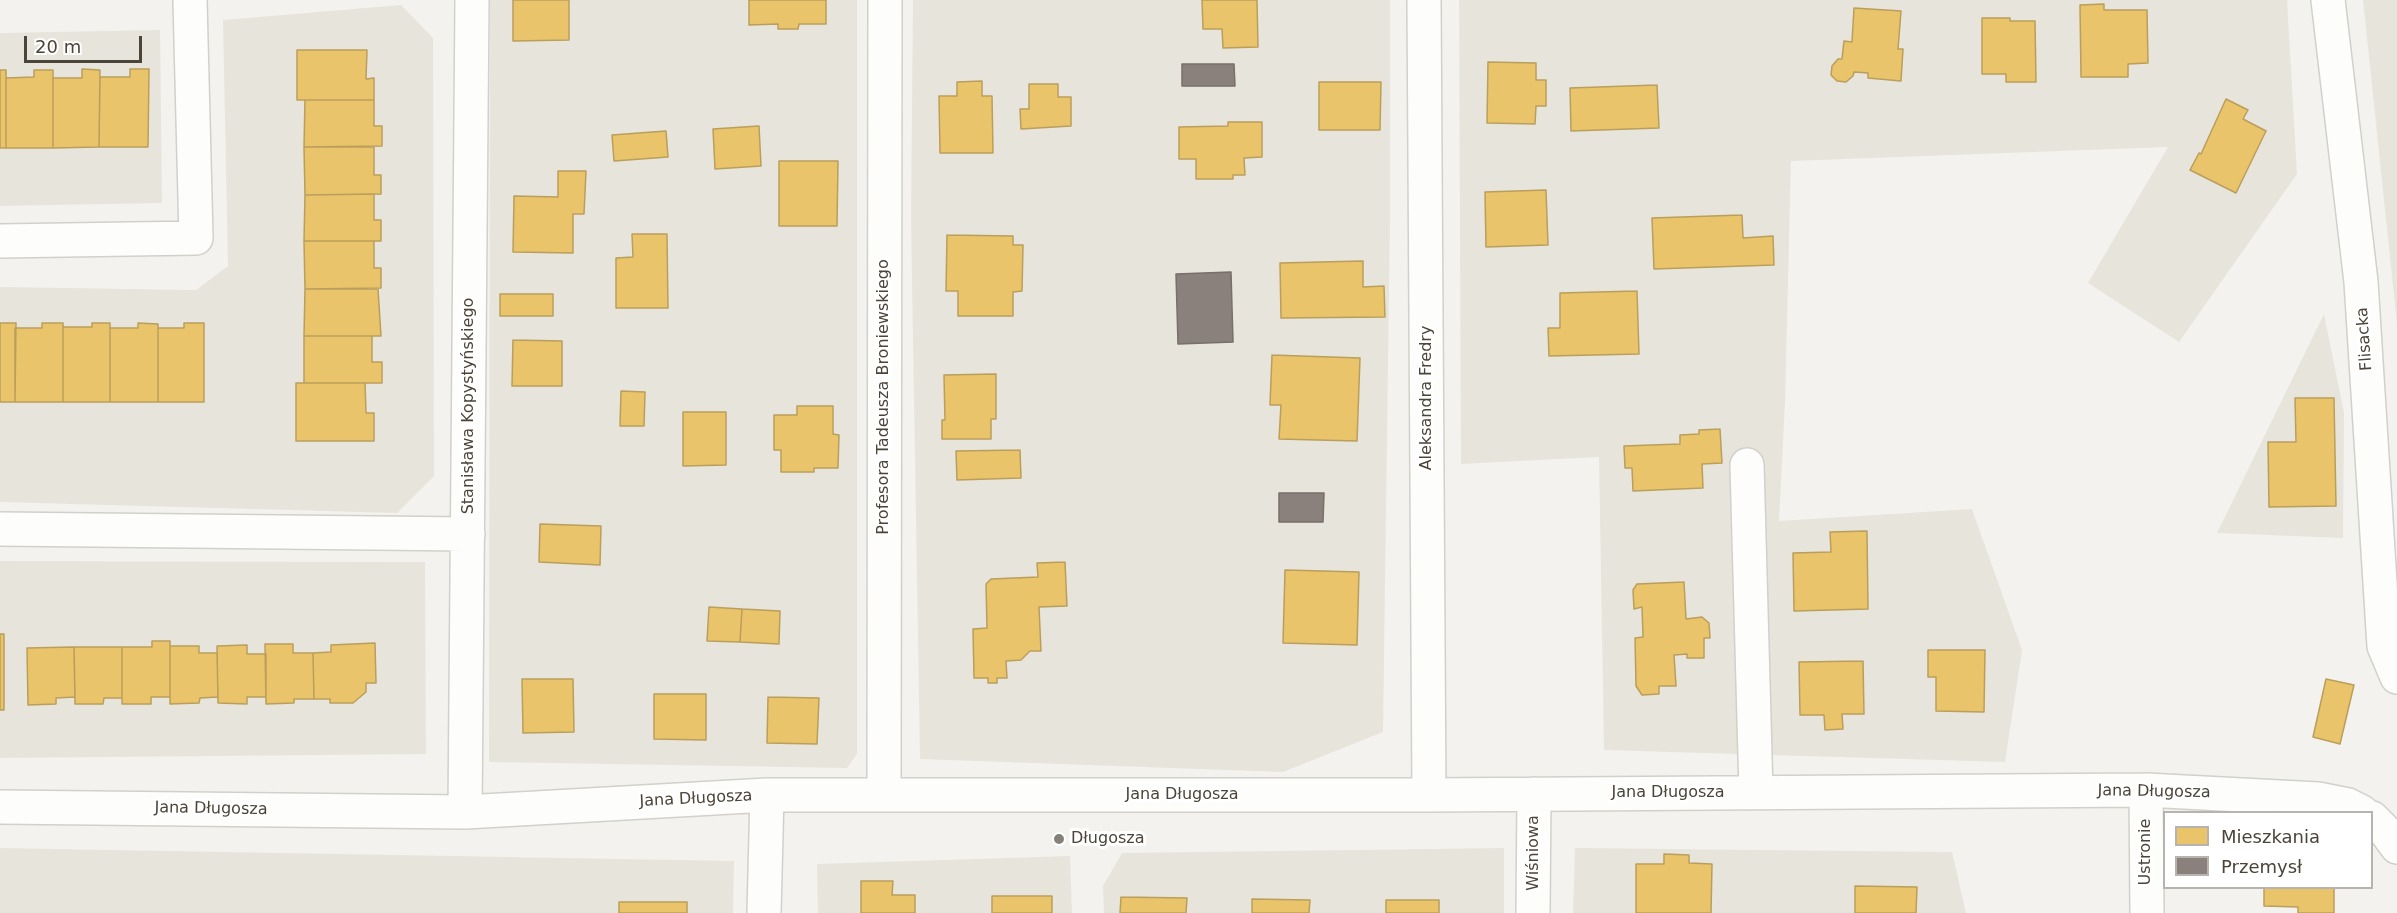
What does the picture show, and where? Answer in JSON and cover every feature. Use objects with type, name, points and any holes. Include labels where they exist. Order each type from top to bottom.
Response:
[{"type":"street","points":[[0,241],[196,238],[190,0]]},
{"type":"street","name":"Stanisława Kopystyńskiego","points":[[465,812],[472,0]]},
{"type":"street","name":"Profesora Tadeusza Broniewskiego","points":[[884,795],[885,0]]},
{"type":"street","name":"Aleksandra Fredry","points":[[1425,0],[1429,795]]},
{"type":"street","name":"Flisacka","points":[[2328,0],[2361,282],[2383,404],[2384,646],[2397,677]]},
{"type":"street","points":[[1747,465],[1756,792]]},
{"type":"street","points":[[0,529],[468,534]]},
{"type":"street","name":"Jana Długosza","points":[[0,807],[465,812],[767,795],[1429,795],[2146,790],[2318,799],[2348,805],[2358,811]]},
{"type":"street","name":"Ustronie","points":[[2146,790],[2147,913]]},
{"type":"street","name":"Wiśniowa","points":[[1533,913],[1534,794]]},
{"type":"street","points":[[764,913],[767,795]]},
{"type":"shaded area","points":[[490,0],[857,0],[857,754],[847,768],[489,762]]},
{"type":"shaded area","points":[[913,0],[1390,0],[1390,217],[1383,732],[1283,772],[920,759],[911,218]]},
{"type":"shaded area","points":[[1459,0],[2287,0],[2297,174],[2179,342],[2088,283],[2168,147],[1791,161],[1785,403],[1779,521],[1972,509],[2022,650],[2005,762],[1604,750],[1599,457],[1461,464]]},
{"type":"shaded area","points":[[2363,0],[2397,0],[2397,324]]},
{"type":"shaded area","points":[[401,5],[433,38],[434,476],[397,513],[0,502],[0,287],[196,290],[228,266],[223,20]]},
{"type":"shaded area","points":[[160,30],[162,203],[0,206],[0,33]]},
{"type":"shaded area","points":[[2324,314],[2344,413],[2343,538],[2217,533]]},
{"type":"shaded area","points":[[0,561],[425,562],[426,754],[0,758]]},
{"type":"shaded area","points":[[0,848],[734,861],[733,913],[0,913]]},
{"type":"shaded area","points":[[1504,848],[1504,913],[1104,913],[1103,886],[1122,853]]},
{"type":"shaded area","points":[[1575,848],[1952,852],[1966,913],[1573,913]]},
{"type":"shaded area","points":[[1070,856],[1072,913],[818,913],[817,864]]},
{"type":"building: Mieszkania","points":[[513,0],[569,0],[569,40],[513,41]]},
{"type":"building: Mieszkania","points":[[749,0],[826,0],[826,24],[799,24],[798,29],[778,29],[778,24],[749,25]]},
{"type":"building: Mieszkania","points":[[1202,0],[1257,0],[1258,47],[1223,48],[1222,29],[1203,29]]},
{"type":"building: Mieszkania","points":[[2104,4],[2104,10],[2147,10],[2148,63],[2128,64],[2128,77],[2081,77],[2080,5]]},
{"type":"building: Mieszkania","points":[[1854,8],[1901,11],[1898,49],[1903,49],[1901,81],[1868,78],[1868,73],[1854,72],[1846,82],[1837,81],[1831,75],[1832,66],[1838,59],[1842,59],[1844,41],[1852,42]]},
{"type":"building: Mieszkania","points":[[1982,18],[2035,21],[2036,82],[2006,82],[2006,74],[1982,74]]},
{"type":"building: Mieszkania","points":[[297,50],[367,50],[366,79],[374,78],[374,100],[297,100]]},
{"type":"building: Mieszkania","points":[[1488,62],[1536,63],[1536,80],[1546,80],[1546,106],[1536,106],[1535,124],[1487,123]]},
{"type":"building: Mieszkania","points":[[82,69],[100,70],[99,147],[53,148],[53,78],[82,78]]},
{"type":"building: Mieszkania","points":[[130,69],[149,69],[148,147],[99,147],[100,77],[130,77]]},
{"type":"building: Mieszkania","points":[[0,70],[6,70],[6,148],[0,148]]},
{"type":"building: Mieszkania","points":[[34,70],[53,70],[53,148],[6,148],[6,78],[34,77]]},
{"type":"building: Mieszkania","points":[[982,81],[982,96],[992,96],[993,153],[940,153],[939,96],[957,96],[957,82]]},
{"type":"building: Mieszkania","points":[[1319,82],[1381,82],[1380,130],[1319,130]]},
{"type":"building: Mieszkania","points":[[1029,84],[1058,84],[1058,97],[1071,97],[1071,126],[1021,129],[1020,109],[1029,109]]},
{"type":"building: Mieszkania","points":[[1657,85],[1659,128],[1571,131],[1570,88]]},
{"type":"building: Mieszkania","points":[[2226,99],[2248,110],[2243,119],[2266,131],[2236,193],[2190,170],[2199,153],[2201,154]]},
{"type":"building: Mieszkania","points":[[305,100],[374,100],[374,126],[382,126],[382,146],[304,147]]},
{"type":"building: Mieszkania","points":[[1228,122],[1262,122],[1262,157],[1244,158],[1245,175],[1233,175],[1233,179],[1196,179],[1196,159],[1179,159],[1179,127],[1228,126]]},
{"type":"building: Mieszkania","points":[[759,126],[761,166],[715,169],[713,129]]},
{"type":"building: Mieszkania","points":[[666,131],[668,157],[614,161],[612,135]]},
{"type":"building: Mieszkania","points":[[304,147],[374,147],[374,175],[381,175],[381,194],[305,195]]},
{"type":"building: Mieszkania","points":[[779,161],[838,161],[837,226],[779,226]]},
{"type":"building: Mieszkania","points":[[558,171],[586,171],[584,214],[573,214],[573,253],[513,252],[514,196],[558,197]]},
{"type":"building: Mieszkania","points":[[1546,190],[1548,245],[1486,247],[1485,192]]},
{"type":"building: Mieszkania","points":[[374,194],[374,220],[381,220],[381,241],[304,241],[305,195]]},
{"type":"building: Mieszkania","points":[[1742,215],[1743,238],[1773,236],[1774,265],[1654,269],[1652,218]]},
{"type":"building: Mieszkania","points":[[632,234],[667,234],[668,308],[616,308],[616,258],[633,257]]},
{"type":"building: Mieszkania","points":[[947,235],[1013,236],[1013,245],[1023,245],[1022,291],[1013,292],[1013,316],[958,316],[958,291],[946,291]]},
{"type":"building: Mieszkania","points":[[304,241],[374,241],[374,268],[381,268],[381,288],[305,289]]},
{"type":"building: Mieszkania","points":[[1363,261],[1363,287],[1384,286],[1385,317],[1281,318],[1280,263]]},
{"type":"building: Mieszkania","points":[[305,289],[378,289],[381,336],[304,336]]},
{"type":"building: Mieszkania","points":[[1637,291],[1639,354],[1549,356],[1548,328],[1560,328],[1560,293]]},
{"type":"building: Mieszkania","points":[[500,294],[553,294],[553,316],[500,316]]},
{"type":"building: Mieszkania","points":[[0,323],[16,323],[15,402],[0,402]]},
{"type":"building: Mieszkania","points":[[42,323],[63,323],[63,402],[15,402],[15,328],[42,328]]},
{"type":"building: Mieszkania","points":[[92,323],[110,323],[110,402],[63,402],[63,327],[92,327]]},
{"type":"building: Mieszkania","points":[[138,323],[158,324],[158,402],[110,402],[110,328],[138,328]]},
{"type":"building: Mieszkania","points":[[184,323],[204,323],[204,402],[158,402],[158,328],[184,328]]},
{"type":"building: Mieszkania","points":[[304,336],[372,336],[372,362],[382,362],[382,383],[304,383]]},
{"type":"building: Mieszkania","points":[[513,340],[562,341],[562,386],[512,386]]},
{"type":"building: Mieszkania","points":[[1272,355],[1360,358],[1357,441],[1279,439],[1281,405],[1270,405]]},
{"type":"building: Mieszkania","points":[[996,374],[996,419],[991,419],[991,439],[942,439],[942,420],[945,420],[944,375]]},
{"type":"building: Mieszkania","points":[[296,383],[365,383],[366,413],[374,413],[374,441],[296,441]]},
{"type":"building: Mieszkania","points":[[621,391],[645,392],[644,426],[620,426]]},
{"type":"building: Mieszkania","points":[[2295,398],[2334,398],[2336,506],[2269,507],[2268,442],[2296,442]]},
{"type":"building: Mieszkania","points":[[797,406],[833,406],[833,434],[839,435],[838,468],[814,468],[814,472],[781,472],[781,450],[774,450],[774,415],[797,415]]},
{"type":"building: Mieszkania","points":[[683,412],[726,412],[726,465],[683,466]]},
{"type":"building: Mieszkania","points":[[1720,429],[1722,463],[1702,464],[1703,488],[1633,491],[1632,468],[1625,468],[1624,446],[1680,444],[1680,435],[1699,434],[1699,430]]},
{"type":"building: Mieszkania","points":[[1020,450],[1021,478],[957,480],[956,451]]},
{"type":"building: Mieszkania","points":[[540,524],[601,526],[600,565],[539,562]]},
{"type":"building: Mieszkania","points":[[1867,531],[1868,609],[1794,611],[1793,553],[1831,552],[1830,532]]},
{"type":"building: Mieszkania","points":[[1065,562],[1067,606],[1039,607],[1041,651],[1030,651],[1021,660],[1006,661],[1007,678],[997,678],[997,683],[988,683],[988,678],[974,678],[973,629],[987,628],[986,584],[991,579],[1038,577],[1037,563]]},
{"type":"building: Mieszkania","points":[[1285,570],[1359,572],[1357,645],[1283,643]]},
{"type":"building: Mieszkania","points":[[1684,582],[1686,619],[1702,617],[1709,623],[1710,638],[1704,638],[1704,658],[1687,658],[1687,654],[1674,655],[1676,686],[1659,686],[1659,694],[1642,695],[1636,686],[1635,638],[1643,637],[1642,607],[1634,609],[1633,590],[1637,584]]},
{"type":"building: Mieszkania","points":[[709,607],[742,609],[740,642],[707,641]]},
{"type":"building: Mieszkania","points":[[742,609],[780,611],[779,644],[740,642]]},
{"type":"building: Mieszkania","points":[[0,634],[4,634],[4,710],[0,710]]},
{"type":"building: Mieszkania","points":[[152,641],[170,641],[170,697],[151,697],[151,704],[122,704],[122,647],[152,647]]},
{"type":"building: Mieszkania","points":[[375,643],[376,683],[366,683],[366,692],[353,703],[330,703],[330,699],[314,699],[313,653],[331,652],[331,645]]},
{"type":"building: Mieszkania","points":[[265,644],[293,644],[293,653],[313,653],[314,699],[294,699],[294,703],[266,704]]},
{"type":"building: Mieszkania","points":[[247,645],[247,654],[266,654],[266,697],[247,697],[247,704],[218,703],[217,646]]},
{"type":"building: Mieszkania","points":[[170,646],[199,646],[199,653],[217,653],[218,697],[200,698],[199,703],[170,704]]},
{"type":"building: Mieszkania","points":[[74,647],[75,697],[56,698],[56,704],[28,705],[27,648]]},
{"type":"building: Mieszkania","points":[[74,647],[122,647],[122,698],[104,698],[103,704],[75,704]]},
{"type":"building: Mieszkania","points":[[1928,650],[1985,650],[1984,712],[1936,711],[1936,677],[1928,677]]},
{"type":"building: Mieszkania","points":[[1863,661],[1864,714],[1842,714],[1843,729],[1825,730],[1824,715],[1800,715],[1799,662]]},
{"type":"building: Mieszkania","points":[[522,679],[573,679],[574,732],[523,733]]},
{"type":"building: Mieszkania","points":[[2326,679],[2354,685],[2340,744],[2313,737]]},
{"type":"building: Mieszkania","points":[[654,694],[706,694],[706,740],[654,739]]},
{"type":"building: Mieszkania","points":[[768,697],[819,698],[817,744],[767,743]]},
{"type":"building: Mieszkania","points":[[1664,854],[1689,855],[1689,863],[1712,864],[1711,913],[1636,913],[1636,864],[1664,864]]},
{"type":"building: Mieszkania","points":[[861,881],[893,881],[892,895],[915,895],[915,913],[861,913]]},
{"type":"building: Mieszkania","points":[[1855,886],[1917,887],[1916,913],[1855,913]]},
{"type":"building: Mieszkania","points":[[2264,889],[2334,889],[2334,913],[2298,913],[2298,907],[2264,906]]},
{"type":"building: Mieszkania","points":[[992,896],[1052,896],[1052,913],[992,913]]},
{"type":"building: Mieszkania","points":[[1121,897],[1187,898],[1186,913],[1120,913]]},
{"type":"building: Mieszkania","points":[[1252,899],[1310,900],[1309,913],[1252,913]]},
{"type":"building: Mieszkania","points":[[1386,900],[1439,900],[1439,913],[1386,913]]},
{"type":"building: Mieszkania","points":[[619,902],[687,902],[687,913],[619,913]]},
{"type":"building: Przemysł","points":[[1182,64],[1234,64],[1235,86],[1182,86]]},
{"type":"building: Przemysł","points":[[1231,272],[1233,342],[1178,344],[1176,274]]},
{"type":"building: Przemysł","points":[[1279,493],[1324,493],[1323,522],[1279,522]]},
{"type":"place","name":"Długosza","points":[[1059,839]]}]
